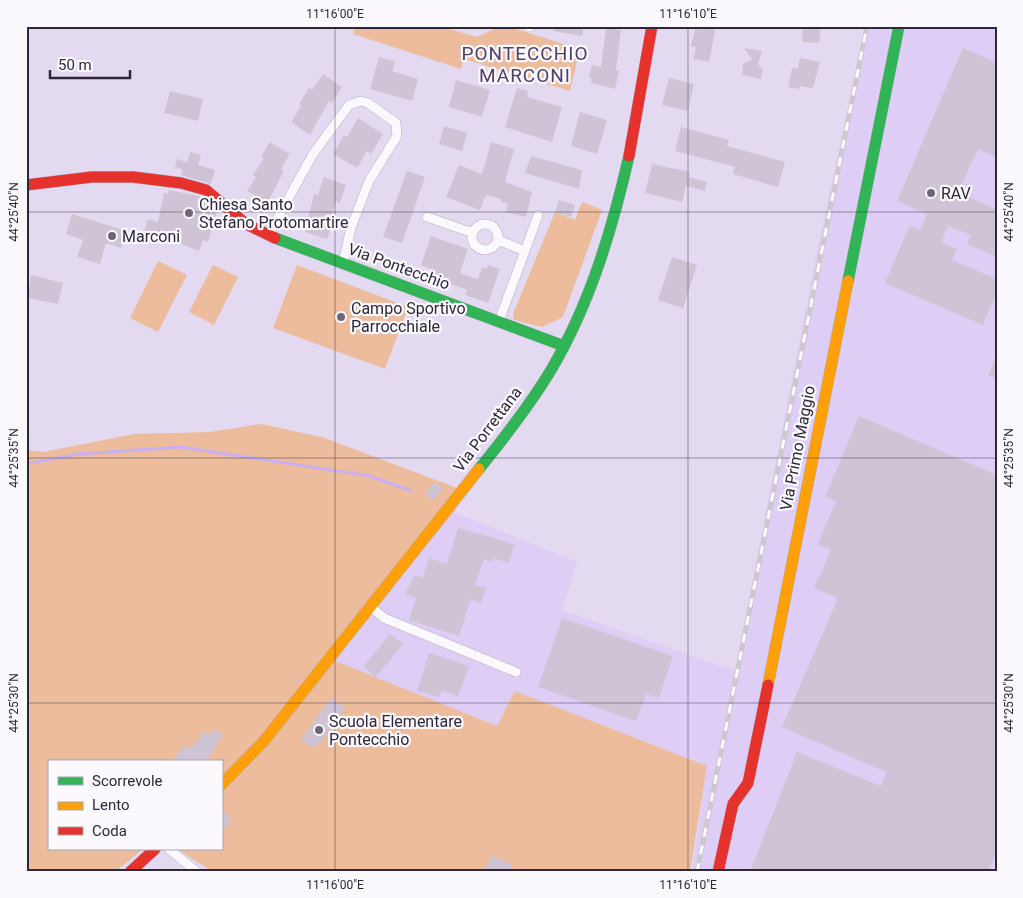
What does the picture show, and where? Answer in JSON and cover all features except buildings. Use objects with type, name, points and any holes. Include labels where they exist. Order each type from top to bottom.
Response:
[{"type":"street","name":"Via Porrettana","points":[[222,784],[264,741],[371,608],[504,437],[549,372],[564,346],[592,283],[615,216],[635,134],[652,26]]},
{"type":"street","name":"Via Primo Maggio","points":[[718,872],[732,804],[748,783],[899,26]]},
{"type":"street","points":[[268,235],[313,154],[349,104],[361,101],[396,123],[398,136],[369,181],[351,228],[343,263]]},
{"type":"street","name":"Via Pontecchio","points":[[26,185],[92,177],[132,177],[181,183],[206,190],[218,198],[246,224],[268,235],[564,346]]},
{"type":"street","points":[[499,321],[538,215]]},
{"type":"street","points":[[427,217],[473,233]]},
{"type":"street","points":[[480,225],[491,226],[498,234],[498,240],[491,249],[479,249],[472,239],[473,233],[480,225]]},
{"type":"street","points":[[498,240],[525,251]]},
{"type":"street","points":[[371,608],[384,618],[516,672]]},
{"type":"street","points":[[130,872],[154,850]]},
{"type":"street","points":[[170,850],[197,872]]},
{"type":"shaded area","points":[[356,26],[439,26],[477,37],[500,26],[506,26],[580,49],[570,91],[464,59],[461,69],[353,34]]},
{"type":"shaded area","points":[[866,26],[997,26],[997,872],[692,872],[707,766],[515,691],[497,726],[332,660],[454,512],[577,562],[562,610],[735,671],[815,261]]},
{"type":"shaded area","points":[[582,202],[602,210],[563,317],[542,327],[514,320],[513,314],[555,212],[575,220]]},
{"type":"shaded area","points":[[158,261],[187,275],[158,332],[130,318]]},
{"type":"shaded area","points":[[213,265],[238,277],[214,325],[189,312]]},
{"type":"shaded area","name":"Campo Sportivo Parrocchiale","points":[[297,265],[408,307],[385,369],[273,328]]},
{"type":"shaded area","points":[[261,424],[322,437],[465,491],[454,512],[333,660],[497,726],[515,691],[707,766],[690,872],[213,872],[179,850],[222,850],[222,760],[48,760],[48,850],[142,850],[115,872],[26,872],[26,450],[43,452],[134,434],[210,432]]},
{"type":"waterway","points":[[26,464],[78,454],[181,447],[370,476],[411,491]]},
{"type":"railway","points":[[697,872],[867,26]]},
{"type":"traffic: fast","points":[[848,281],[899,26]]},
{"type":"traffic: fast","points":[[479,469],[517,421],[543,383],[565,345],[598,266],[629,156]]},
{"type":"traffic: fast","points":[[275,238],[564,346]]},
{"type":"traffic: slow","points":[[768,685],[848,281]]},
{"type":"traffic: slow","points":[[222,784],[264,741],[479,469]]},
{"type":"traffic: jam","points":[[629,156],[652,26]]},
{"type":"traffic: jam","points":[[26,185],[92,177],[133,177],[181,183],[206,190],[246,224],[275,238]]},
{"type":"traffic: jam","points":[[718,872],[733,804],[748,783],[768,685]]},
{"type":"traffic: jam","points":[[130,872],[154,850]]},
{"type":"place","name":"RAV","points":[[931,193]]},
{"type":"place","name":"Chiesa Santo Stefano Protomartire","points":[[189,213]]},
{"type":"place","name":"Marconi","points":[[112,236]]},
{"type":"place","name":"Campo Sportivo Parrocchiale","points":[[341,317]]},
{"type":"place","name":"Scuola Elementare Pontecchio","points":[[319,730]]},
{"type":"district","name":"PONTECCHIO MARCONI","points":[[525,64]]}]
